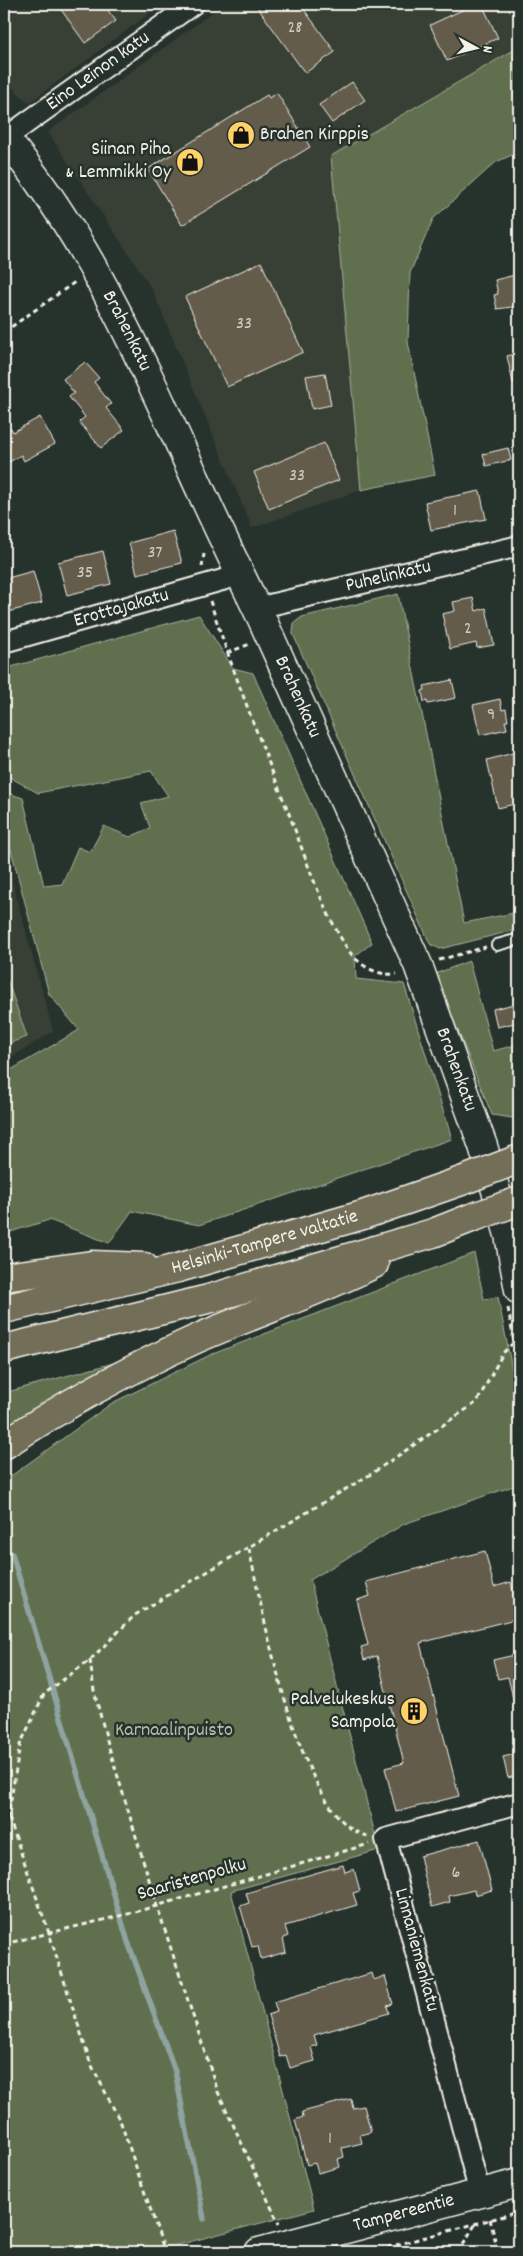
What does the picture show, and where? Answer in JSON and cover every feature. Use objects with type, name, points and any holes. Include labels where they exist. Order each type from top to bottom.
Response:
[{"type":"highway","name":"Helsinki-Tampere valtatie","points":[[4,1309],[178,1268],[363,1215],[519,1159]]},
{"type":"highway","name":"Helsinki-Tampere valtatie","points":[[4,1349],[208,1299],[433,1233],[519,1200]]},
{"type":"highway","points":[[4,1445],[55,1411],[111,1380],[204,1336],[339,1281],[433,1233]]},
{"type":"highway","points":[[4,1277],[92,1265],[178,1268]]},
{"type":"main road","name":"Brahenkatu","points":[[4,138],[35,177],[82,249],[123,321],[257,608],[483,1146],[509,1234],[519,1290]]},
{"type":"main road","name":"Tampereentie","points":[[259,2252],[485,2207],[519,2183]]},
{"type":"street","name":"Eino Leinon katu","points":[[4,138],[193,4]]},
{"type":"street","name":"Puhelinkatu","points":[[257,608],[519,546]]},
{"type":"street","name":"Erottajakatu","points":[[4,642],[240,575]]},
{"type":"street","points":[[386,1839],[519,1803]]},
{"type":"street","name":"Linnaniemenkatu","points":[[386,1839],[485,2207]]},
{"type":"lane","points":[[497,945],[519,939]]},
{"type":"path","points":[[4,332],[81,278]]},
{"type":"path","points":[[204,584],[244,699],[320,893],[350,952],[367,969],[385,975],[497,945]]},
{"type":"path","points":[[4,1827],[8,1817],[20,1744],[44,1694],[90,1660],[135,1615],[249,1549],[371,1474],[477,1402],[503,1353],[514,1342],[519,1341]]},
{"type":"path","points":[[249,1549],[285,1699],[311,1775],[336,1814],[347,1824],[359,1834],[386,1839]]},
{"type":"path","points":[[90,1660],[94,1691],[108,1744],[156,1906],[218,2092],[287,2245]]},
{"type":"path","points":[[8,1817],[49,1933],[90,2062],[120,2123],[165,2252]]},
{"type":"path","name":"Saaristenpolku","points":[[4,1944],[111,1919],[386,1839]]},
{"type":"path","points":[[485,2207],[519,2212]]},
{"type":"path","points":[[458,2252],[485,2207]]},
{"type":"path","points":[[485,2207],[498,2252]]},
{"type":"path","points":[[370,2252],[475,2224]]},
{"type":"shaded area","points":[[4,4],[162,4],[29,103],[4,80]]},
{"type":"shaded area","points":[[224,4],[519,4],[519,47],[331,156],[361,490],[252,528],[152,289],[48,132]]},
{"type":"shaded area","points":[[4,852],[53,1031],[4,1062]]},
{"type":"green space","points":[[519,47],[519,152],[496,162],[433,219],[410,273],[408,342],[435,475],[361,490],[331,156]]},
{"type":"green space","points":[[398,594],[464,923],[519,912],[519,929],[440,949],[430,944],[293,634],[294,623],[302,617]]},
{"type":"green space","points":[[199,615],[233,668],[253,673],[372,943],[355,956],[356,979],[404,984],[452,1139],[199,1225],[132,1211],[109,1243],[49,1220],[4,1234],[4,1074],[79,1030],[49,994],[4,823],[4,792],[23,798],[44,886],[62,884],[78,847],[90,852],[104,826],[130,837],[150,828],[141,803],[168,796],[151,771],[38,793],[4,774],[4,669]]},
{"type":"green space","points":[[469,961],[493,1051],[519,1044],[519,1117],[512,1118],[492,1115],[435,974]]},
{"type":"green space","points":[[4,971],[27,1037],[4,1045]]},
{"type":"green space","name":"Karnaalinpuisto","points":[[474,1253],[484,1299],[498,1297],[519,1405],[519,1484],[404,1524],[310,1580],[379,1850],[231,1891],[314,2209],[151,2252],[4,2252],[4,1481],[112,1403],[210,1355]]},
{"type":"green space","points":[[117,1362],[4,1430],[4,1393]]},
{"type":"building","points":[[57,4],[103,4],[116,21],[85,43]]},
{"type":"building","points":[[255,4],[300,4],[335,52],[305,73]]},
{"type":"building","points":[[475,4],[482,4],[498,38],[447,61],[430,25]]},
{"type":"building","points":[[511,4],[519,4],[519,10]]},
{"type":"building","points":[[352,82],[365,100],[332,123],[319,105]]},
{"type":"building","points":[[277,93],[310,147],[182,225],[148,169],[267,95],[269,98]]},
{"type":"building","points":[[261,262],[303,352],[227,387],[185,297]]},
{"type":"building","points":[[519,274],[519,306],[497,309],[494,295],[498,294],[495,280]]},
{"type":"building","points":[[519,353],[519,381],[513,383],[507,356]]},
{"type":"building","points":[[85,362],[99,378],[94,382],[111,404],[106,408],[124,430],[101,448],[79,422],[85,417],[69,397],[74,393],[63,379]]},
{"type":"building","points":[[325,373],[331,405],[312,409],[306,376]]},
{"type":"building","points":[[40,417],[55,444],[24,461],[21,455],[4,465],[4,431],[11,428],[13,432]]},
{"type":"building","points":[[324,443],[339,480],[269,509],[254,472]]},
{"type":"building","points":[[508,448],[511,460],[486,466],[483,454]]},
{"type":"building","points":[[480,491],[486,519],[431,530],[425,502]]},
{"type":"building","points":[[173,531],[182,563],[137,574],[129,543]]},
{"type":"building","points":[[103,551],[111,584],[67,595],[58,562]]},
{"type":"building","points":[[33,571],[42,603],[4,613],[4,579]]},
{"type":"building","points":[[473,598],[476,611],[486,608],[494,645],[477,648],[476,643],[450,649],[442,614],[455,611],[453,602]]},
{"type":"building","points":[[452,680],[456,698],[428,704],[427,701],[424,702],[422,691],[425,690],[424,686]]},
{"type":"building","points":[[500,699],[502,710],[506,709],[508,721],[505,721],[507,729],[480,735],[473,705]]},
{"type":"building","points":[[519,723],[519,734],[517,734],[514,725]]},
{"type":"building","points":[[513,753],[519,775],[519,803],[498,808],[487,760]]},
{"type":"building","points":[[519,1003],[519,1022],[497,1027],[493,1009]]},
{"type":"building","name":"Palvelukeskus Sampola","points":[[485,1551],[494,1587],[511,1582],[519,1618],[420,1643],[459,1796],[396,1812],[385,1768],[404,1763],[377,1656],[364,1660],[361,1647],[368,1645],[357,1600],[370,1596],[366,1582]]},
{"type":"building","points":[[519,1654],[519,1723],[508,1677],[498,1679],[493,1660]]},
{"type":"building","points":[[519,1753],[519,1775],[508,1778],[503,1757]]},
{"type":"building","points":[[479,1840],[492,1890],[475,1895],[474,1890],[449,1896],[450,1902],[432,1907],[420,1856]]},
{"type":"building","points":[[343,1865],[345,1872],[354,1869],[360,1891],[353,1893],[357,1905],[285,1926],[288,1936],[283,1938],[286,1952],[261,1959],[258,1946],[252,1947],[240,1906],[249,1903],[246,1893]]},
{"type":"building","points":[[372,1973],[374,1980],[385,1976],[393,2004],[387,2006],[389,2013],[314,2035],[317,2045],[311,2047],[315,2061],[290,2068],[286,2055],[280,2057],[268,2015],[277,2012],[274,2002]]},
{"type":"building","points":[[351,2099],[353,2108],[364,2106],[371,2132],[360,2135],[362,2143],[342,2148],[344,2157],[338,2159],[340,2167],[318,2173],[315,2163],[307,2165],[295,2120],[303,2117],[302,2112]]},
{"type":"waterway","points":[[4,1549],[12,1554],[128,1942],[175,2071],[204,2219]]},
{"type":"place","name":"Brahen Kirppis","points":[[241,135]]},
{"type":"place","name":"Siinan Piha & Lemmikki Oy","points":[[190,162]]},
{"type":"place","name":"Palvelukeskus Sampola","points":[[414,1711]]}]
